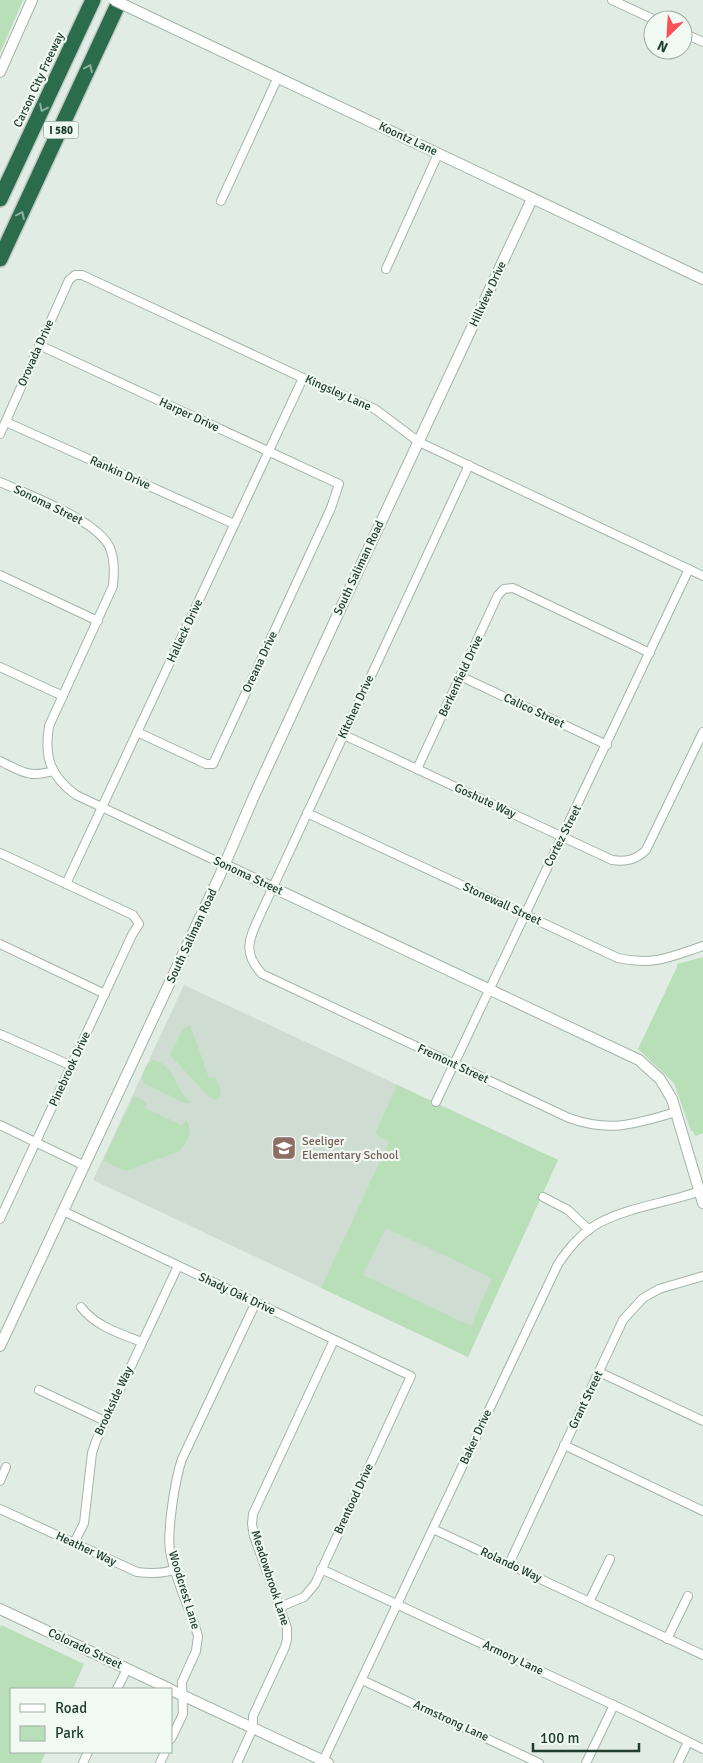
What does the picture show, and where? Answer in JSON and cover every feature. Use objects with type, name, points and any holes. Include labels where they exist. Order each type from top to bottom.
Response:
[{"type":"highway","name":"Carson City Freeway","points":[[0,199],[93,0]]},
{"type":"highway","name":"I 580","points":[[0,259],[120,0]]},
{"type":"street","points":[[0,72],[32,0]]},
{"type":"street","name":"Koontz Lane","points":[[114,0],[703,279]]},
{"type":"street","points":[[612,0],[624,2],[643,13]]},
{"type":"street","points":[[221,201],[278,77]]},
{"type":"street","points":[[386,269],[438,154]]},
{"type":"street","name":"Hillview Drive","points":[[442,388],[532,199]]},
{"type":"street","name":"Kingsley Lane","points":[[75,275],[82,274],[375,410],[418,442],[703,576]]},
{"type":"street","name":"Orovada Drive","points":[[0,434],[69,280],[75,275]]},
{"type":"street","name":"Harper Drive","points":[[40,345],[338,484]]},
{"type":"street","name":"Halleck Drive","points":[[66,884],[303,378]]},
{"type":"street","name":"South Saliman Road","points":[[0,1346],[225,865],[258,787],[442,388]]},
{"type":"street","name":"Rankin Drive","points":[[6,422],[234,524]]},
{"type":"street","name":"Kitchen Drive","points":[[248,951],[249,940],[273,887],[469,465]]},
{"type":"street","name":"Sonoma Street","points":[[0,482],[80,519],[100,535],[110,547],[115,567],[113,586],[50,726],[47,742],[48,758],[59,781],[76,795],[102,808],[639,1060],[660,1078],[672,1099],[701,1191],[703,1203]]},
{"type":"street","name":"Oreana Drive","points":[[137,732],[206,764],[213,764],[331,508],[338,484]]},
{"type":"street","name":"Cortez Street","points":[[436,1102],[689,569]]},
{"type":"street","points":[[0,575],[98,621]]},
{"type":"street","name":"Berkenfield Drive","points":[[417,769],[498,595],[504,589],[509,588],[650,652]]},
{"type":"street","points":[[0,667],[63,696]]},
{"type":"street","name":"Calico Street","points":[[460,676],[607,745]]},
{"type":"street","name":"Goshute Way","points":[[344,735],[562,838],[612,860],[628,861],[641,856],[646,850],[703,732]]},
{"type":"street","points":[[0,761],[29,774],[38,775],[54,772]]},
{"type":"street","name":"Stonewall Street","points":[[308,813],[618,958],[636,962],[664,959],[703,946]]},
{"type":"street","points":[[0,853],[66,884]]},
{"type":"street","name":"Pinebrook Drive","points":[[0,1219],[132,935],[139,924],[133,915],[66,884]]},
{"type":"street","points":[[0,944],[105,994]]},
{"type":"street","name":"Fremont Street","points":[[248,951],[252,963],[262,974],[569,1118],[587,1124],[615,1127],[636,1124],[676,1112]]},
{"type":"street","points":[[0,1034],[72,1066]]},
{"type":"street","points":[[0,1125],[85,1166]]},
{"type":"street","name":"Baker Drive","points":[[326,1762],[397,1604],[558,1264],[572,1245],[599,1223],[619,1215],[701,1191]]},
{"type":"street","points":[[543,1198],[568,1210],[589,1230]]},
{"type":"street","name":"Shady Oak Drive","points":[[63,1211],[411,1376]]},
{"type":"street","name":"Brookside Way","points":[[74,1543],[84,1522],[92,1453],[105,1421],[178,1266]]},
{"type":"street","name":"Grant Street","points":[[509,1564],[623,1320],[643,1298],[660,1289],[703,1276]]},
{"type":"street","name":"Woodcrest Lane","points":[[172,1737],[182,1714],[182,1682],[196,1651],[198,1636],[170,1545],[176,1476],[256,1302]]},
{"type":"street","points":[[81,1308],[87,1316],[97,1322],[142,1342]]},
{"type":"street","name":"Meadowbrook Lane","points":[[237,1763],[253,1728],[253,1716],[287,1639],[287,1628],[254,1536],[253,1514],[334,1340]]},
{"type":"street","points":[[599,1372],[703,1421]]},
{"type":"street","name":"Brentood Drive","points":[[280,1607],[308,1593],[318,1579],[411,1376]]},
{"type":"street","points":[[39,1390],[105,1421]]},
{"type":"street","points":[[564,1445],[703,1511]]},
{"type":"street","points":[[0,1481],[6,1467]]},
{"type":"street","name":"Heather Way","points":[[0,1509],[137,1572],[166,1573],[176,1569]]},
{"type":"street","name":"Rolando Way","points":[[433,1528],[703,1655]]},
{"type":"street","points":[[589,1602],[610,1559]]},
{"type":"street","name":"Armory Lane","points":[[321,1569],[614,1705],[703,1749]]},
{"type":"street","points":[[667,1639],[688,1596]]},
{"type":"street","name":"Colorado Street","points":[[0,1609],[167,1688]]},
{"type":"street","points":[[118,1688],[127,1669]]},
{"type":"street","name":"Armstrong Lane","points":[[362,1680],[539,1763]]},
{"type":"street","name":"Colorado Street","points":[[172,1690],[326,1762]]},
{"type":"street","points":[[586,1763],[614,1705]]},
{"type":"street","points":[[678,1763],[688,1742]]},
{"type":"shaded area","points":[[184,985],[558,1160],[468,1357],[93,1180]]},
{"type":"green space","points":[[0,0],[23,0],[0,53]]},
{"type":"green space","points":[[703,957],[703,1133],[695,1136],[693,1131],[691,1131],[674,1083],[638,1049],[677,964]]},
{"type":"green space","points":[[190,1025],[209,1078],[215,1077],[219,1086],[221,1092],[217,1100],[210,1098],[170,1055],[183,1029]]},
{"type":"green space","points":[[154,1060],[166,1067],[181,1092],[191,1102],[187,1104],[144,1083],[144,1070],[148,1063]]},
{"type":"green space","points":[[397,1085],[558,1160],[468,1357],[321,1288],[389,1142],[375,1134]],"holes":[[[386,1228],[492,1278],[471,1326],[363,1275]]]},
{"type":"green space","points":[[134,1096],[147,1103],[145,1108],[182,1125],[186,1120],[190,1132],[185,1144],[179,1151],[126,1171],[103,1161]]},
{"type":"green space","points":[[1,1625],[84,1664],[73,1688],[10,1688],[10,1753],[46,1753],[41,1763],[0,1763]]},
{"type":"place","name":"Seeliger Elementary School","points":[[284,1148]]}]
